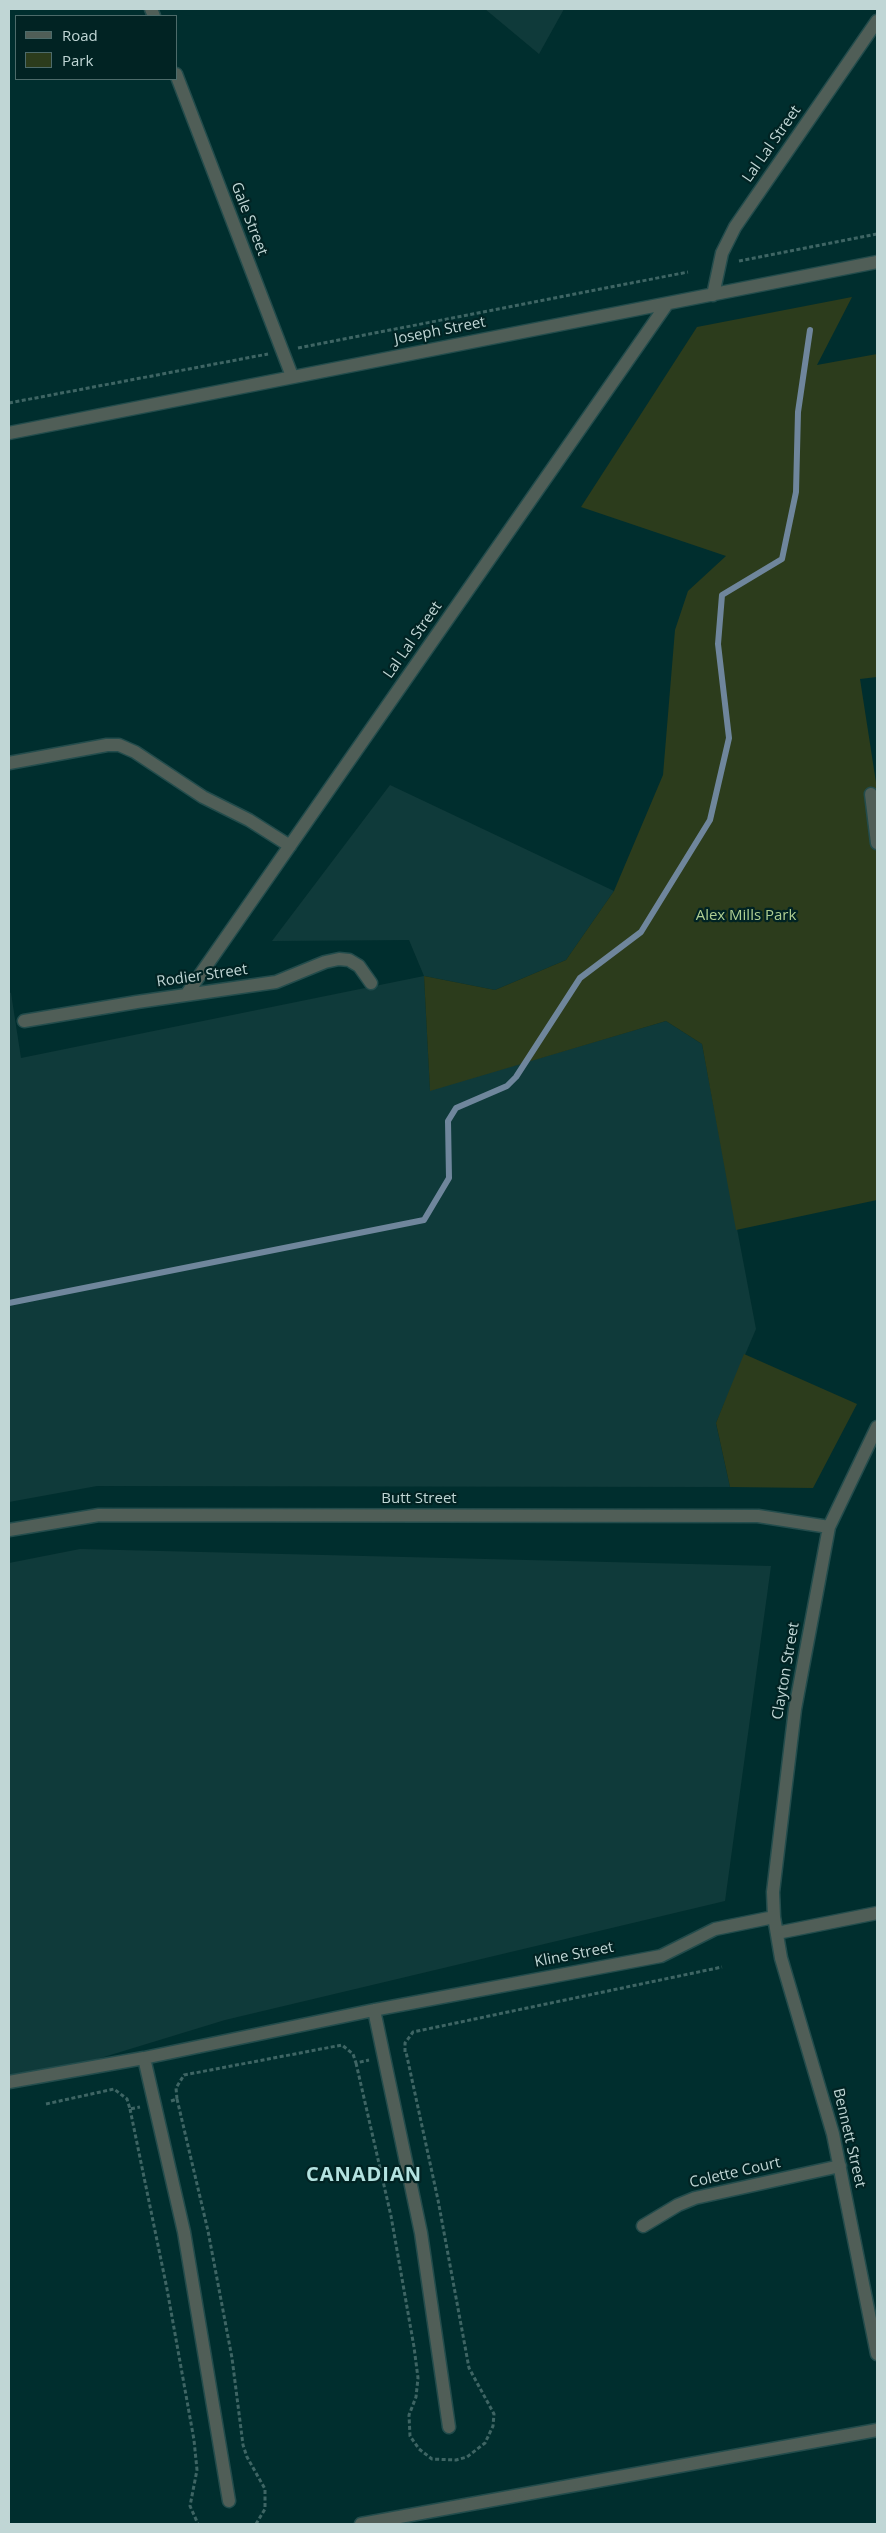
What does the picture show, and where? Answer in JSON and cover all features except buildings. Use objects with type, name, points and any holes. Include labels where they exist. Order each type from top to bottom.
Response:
[{"type":"street","name":"Lal Lal Street","points":[[713,295],[722,254],[735,227],[877,21]]},
{"type":"street","name":"Gale Street","points":[[178,79],[292,376]]},
{"type":"street","name":"Joseph Street","points":[[9,433],[877,262]]},
{"type":"street","name":"Lal Lal Street","points":[[186,995],[667,304]]},
{"type":"street","points":[[9,763],[107,745],[119,745],[135,752],[202,797],[249,820],[290,846]]},
{"type":"street","points":[[871,794],[877,843]]},
{"type":"street","name":"Rodier Street","points":[[24,1021],[276,982],[325,962],[339,959],[349,960],[359,966],[371,983]]},
{"type":"street","name":"Clayton Street","points":[[777,1933],[774,1917],[776,1860],[795,1708],[829,1526],[877,1426]]},
{"type":"street","name":"Butt Street","points":[[9,1530],[99,1515],[758,1516],[829,1526]]},
{"type":"street","points":[[777,1933],[877,1913]]},
{"type":"street","name":"Kline Street","points":[[9,2082],[144,2058],[374,2010],[661,1956],[715,1929],[774,1917]]},
{"type":"street","name":"Bennett Street","points":[[777,1933],[781,1958],[824,2098],[840,2166],[877,2354]]},
{"type":"street","points":[[374,2010],[421,2233],[449,2427]]},
{"type":"street","points":[[144,2058],[184,2232],[229,2501]]},
{"type":"street","name":"Colette Court","points":[[643,2226],[678,2205],[695,2198],[840,2166]]},
{"type":"street","points":[[361,2524],[877,2430]]},
{"type":"path","points":[[739,261],[877,234]]},
{"type":"path","points":[[9,402],[688,272]]},
{"type":"path","points":[[177,2099],[208,2231],[232,2358],[243,2445],[247,2457],[266,2489],[265,2508],[256,2524]]},
{"type":"path","points":[[130,2109],[167,2289],[194,2440],[197,2470],[190,2506],[198,2524]]},
{"type":"shaded area","points":[[485,9],[564,9],[539,54]]},
{"type":"shaded area","points":[[390,785],[614,891],[566,960],[495,990],[424,976],[409,940],[272,941]]},
{"type":"shaded area","points":[[424,976],[430,1090],[666,1021],[702,1044],[756,1329],[716,1423],[730,1487],[97,1486],[9,1502],[9,992],[11,993],[21,1058]]},
{"type":"shaded area","points":[[80,1549],[771,1566],[725,1901],[225,2020],[9,2086],[9,1563]]},
{"type":"green space","name":"Alex Mills Park","points":[[852,297],[817,365],[877,354],[877,677],[860,679],[877,789],[877,1200],[736,1230],[702,1044],[666,1021],[430,1091],[424,976],[495,990],[566,960],[614,891],[663,775],[675,630],[688,591],[726,556],[581,507],[697,327]]},
{"type":"green space","points":[[744,1354],[857,1404],[813,1488],[730,1487],[716,1423]]},
{"type":"waterway","points":[[9,1303],[424,1220],[449,1178],[448,1121],[456,1108],[507,1086],[516,1077],[580,978],[641,932],[710,820],[729,738],[718,644],[722,595],[782,559],[796,492],[798,412],[810,330]]},
{"type":"district","name":"CANADIAN","points":[[364,2175]]}]
